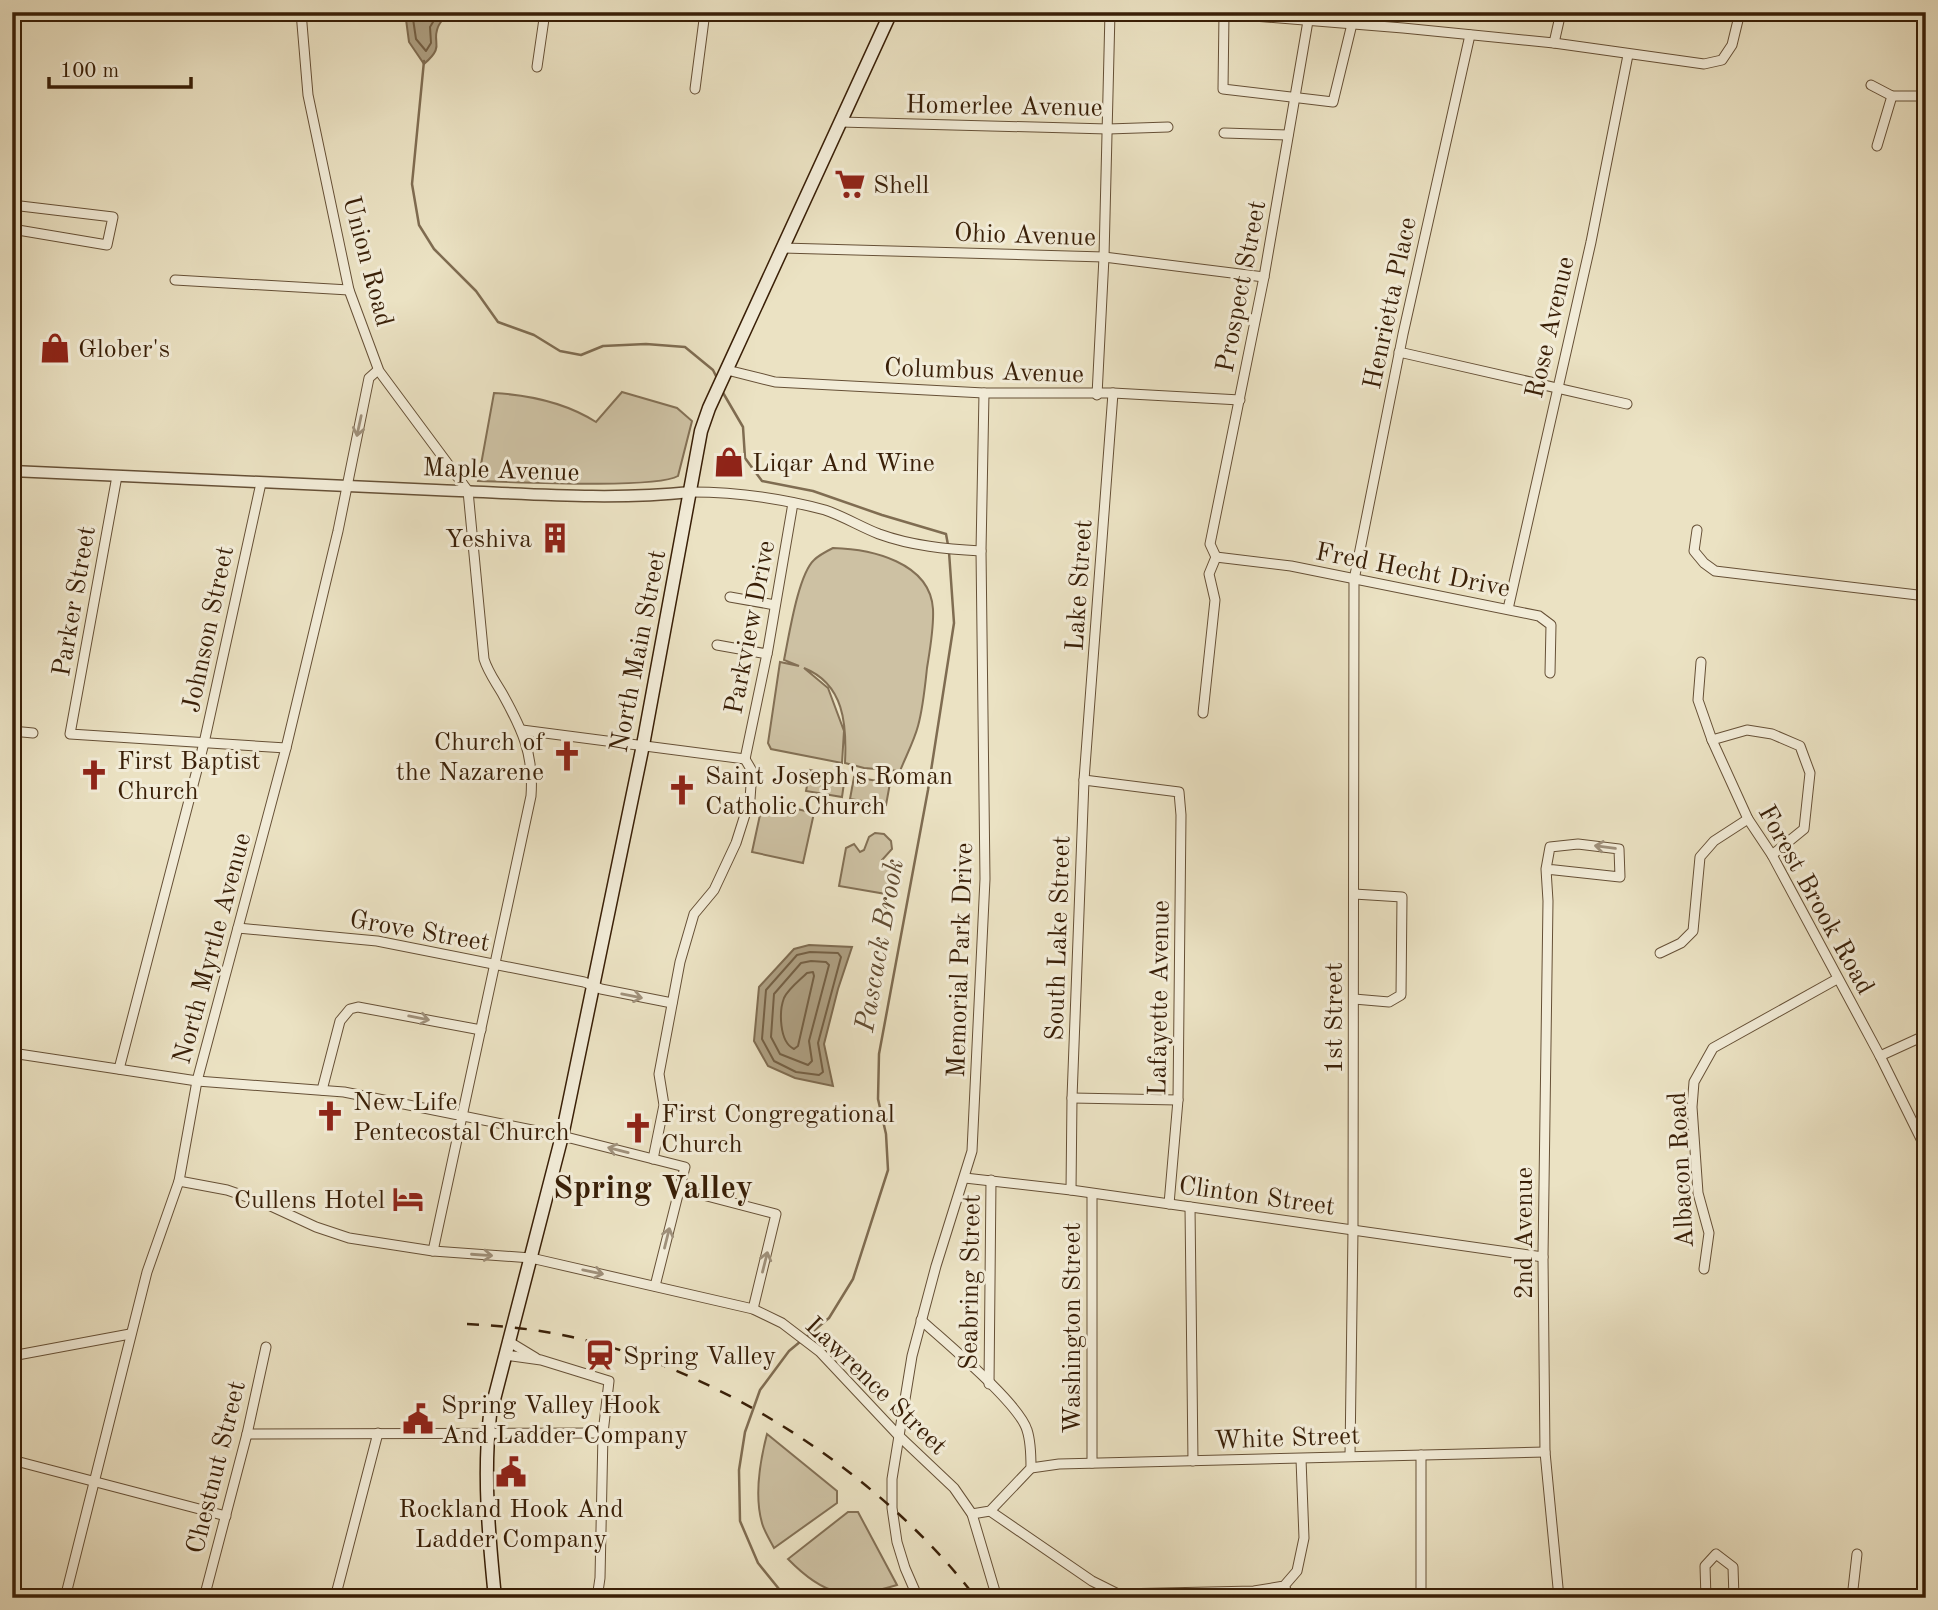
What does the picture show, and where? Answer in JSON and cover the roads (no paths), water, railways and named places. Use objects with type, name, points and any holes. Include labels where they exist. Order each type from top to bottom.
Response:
[{"type":"main road","name":"North Main Street","points":[[495,1598],[488,1508],[490,1415],[562,1136],[643,744],[701,431],[716,392],[891,12]]},
{"type":"street","name":"Union Road","points":[[301,12],[308,95],[349,290],[378,370],[468,491]]},
{"type":"street","points":[[537,67],[545,12]]},
{"type":"street","points":[[695,89],[705,12]]},
{"type":"street","points":[[1097,395],[1104,257],[1110,12]]},
{"type":"street","points":[[1205,12],[1554,43],[1704,64],[1722,60],[1732,45],[1740,12]]},
{"type":"street","points":[[1554,43],[1562,12]]},
{"type":"street","points":[[1224,14],[1223,89],[1333,102],[1352,24]]},
{"type":"street","name":"Prospect Street","points":[[1203,713],[1215,600],[1209,574],[1216,557],[1210,544],[1264,277],[1308,21]]},
{"type":"street","name":"Henrietta Place","points":[[1354,580],[1399,352],[1470,35]]},
{"type":"street","name":"Rose Avenue","points":[[1508,609],[1591,242],[1629,55]]},
{"type":"street","points":[[1871,85],[1892,96],[1926,96]]},
{"type":"street","points":[[1877,146],[1892,96]]},
{"type":"street","name":"Homerlee Avenue","points":[[840,122],[1108,129],[1168,127]]},
{"type":"street","points":[[1224,133],[1289,135]]},
{"type":"street","points":[[12,205],[113,217],[107,245],[12,229]]},
{"type":"street","name":"Ohio Avenue","points":[[783,247],[1104,257],[1264,277]]},
{"type":"street","points":[[175,280],[349,290]]},
{"type":"street","points":[[1399,352],[1627,404]]},
{"type":"street","name":"North Myrtle Avenue","points":[[65,1598],[130,1334],[147,1272],[179,1181],[197,1081],[286,748],[338,531],[369,379],[378,370]]},
{"type":"street","name":"Columbus Avenue","points":[[725,374],[775,382],[984,393],[1113,393],[1240,400]]},
{"type":"street","name":"Memorial Park Drive","points":[[918,1598],[899,1551],[893,1519],[892,1479],[904,1395],[921,1320],[965,1178],[974,1129],[985,879],[981,551],[984,393]]},
{"type":"street","name":"Lake Street","points":[[1084,780],[1113,393]]},
{"type":"street","name":"Maple Avenue","points":[[12,471],[345,487],[626,496],[691,492],[745,494],[828,511],[900,540],[938,548],[981,551]]},
{"type":"street","name":"Parker Street","points":[[117,476],[69,734],[204,743]]},
{"type":"street","name":"Johnson Street","points":[[119,1069],[204,743],[261,483]]},
{"type":"street","points":[[433,1251],[531,796],[529,752],[522,730],[484,659],[468,491]]},
{"type":"street","name":"Parkview Drive","points":[[745,760],[767,654],[793,503]]},
{"type":"street","points":[[1697,530],[1694,551],[1715,571],[1926,596]]},
{"type":"street","name":"Fred Hecht Drive","points":[[1216,557],[1291,566],[1539,616],[1551,625],[1550,673]]},
{"type":"street","name":"1st Street","points":[[1350,1456],[1354,580]]},
{"type":"street","points":[[730,597],[775,604]]},
{"type":"street","points":[[717,645],[767,654]]},
{"type":"street","name":"Forest Brook Road","points":[[1700,662],[1698,700],[1712,740],[1748,819],[1772,855],[1880,1056],[1926,1149]]},
{"type":"street","points":[[522,730],[643,744],[745,760],[752,771],[750,799],[736,843],[714,890],[694,914],[680,962],[659,1074],[664,1105],[653,1159]]},
{"type":"street","points":[[1712,740],[1747,730],[1772,734],[1800,746],[1810,773],[1804,829],[1772,855]]},
{"type":"street","points":[[12,732],[33,733]]},
{"type":"street","points":[[204,743],[286,748]]},
{"type":"street","name":"Lafayette Avenue","points":[[1084,780],[1179,792],[1181,828],[1178,1100],[1169,1204]]},
{"type":"street","name":"South Lake Street","points":[[1072,1098],[1084,780]]},
{"type":"street","points":[[1660,953],[1681,943],[1693,931],[1700,858],[1714,841],[1748,819]]},
{"type":"street","points":[[1578,844],[1619,849],[1620,877],[1546,869],[1550,847],[1578,844]]},
{"type":"street","name":"2nd Avenue","points":[[1546,869],[1548,977],[1543,1257],[1545,1452],[1559,1598]]},
{"type":"street","points":[[1354,894],[1402,897],[1401,995],[1389,1002],[1354,999]]},
{"type":"street","name":"Grove Street","points":[[238,928],[377,941],[584,982],[672,1003]]},
{"type":"street","name":"Albacon Road","points":[[1704,1269],[1709,1233],[1698,1193],[1692,1107],[1694,1082],[1713,1048],[1837,979]]},
{"type":"street","points":[[321,1090],[340,1021],[350,1009],[358,1007],[481,1030]]},
{"type":"street","points":[[1880,1056],[1926,1035]]},
{"type":"street","points":[[12,1053],[197,1081],[344,1092],[562,1136],[685,1167],[655,1286]]},
{"type":"street","points":[[1071,1190],[1072,1098],[1178,1100]]},
{"type":"street","name":"Clinton Street","points":[[965,1178],[1071,1190],[1543,1257]]},
{"type":"street","name":"Seabring Street","points":[[989,1384],[991,1180]]},
{"type":"street","name":"Lawrence Street","points":[[179,1181],[227,1190],[349,1238],[433,1251],[531,1258],[753,1309],[782,1323],[820,1352],[898,1435],[954,1489],[972,1514],[997,1598]]},
{"type":"street","points":[[680,1189],[776,1214],[753,1309]]},
{"type":"street","name":"Washington Street","points":[[1092,1194],[1092,1463]]},
{"type":"street","points":[[1190,1208],[1194,1461]]},
{"type":"street","points":[[921,1320],[989,1384],[1021,1418],[1027,1429],[1031,1468],[990,1511],[972,1514]]},
{"type":"street","points":[[12,1356],[130,1334]]},
{"type":"street","points":[[508,1341],[541,1360]]},
{"type":"street","name":"Chestnut Street","points":[[204,1598],[247,1434],[266,1347]]},
{"type":"street","points":[[505,1355],[541,1360],[609,1381],[603,1433],[600,1578],[597,1598]]},
{"type":"street","points":[[335,1598],[378,1433]]},
{"type":"street","points":[[247,1434],[603,1433]]},
{"type":"street","name":"White Street","points":[[1031,1468],[1059,1464],[1545,1452]]},
{"type":"street","points":[[1421,1455],[1421,1598]]},
{"type":"street","points":[[12,1460],[226,1516]]},
{"type":"street","points":[[990,1511],[1092,1581],[1118,1594],[1254,1591],[1283,1586],[1297,1571],[1304,1538],[1301,1460]]},
{"type":"street","points":[[1706,1598],[1705,1566],[1716,1554],[1733,1567],[1734,1598]]},
{"type":"street","points":[[1852,1598],[1857,1554]]},
{"type":"street","points":[[1283,1586],[1290,1598]]},
{"type":"water","points":[[405,12],[448,12],[438,27],[434,53],[424,64],[409,42]]},
{"type":"water","points":[[809,945],[852,947],[824,1044],[833,1086],[795,1078],[768,1066],[754,1041],[759,987],[794,949]]},
{"type":"waterway","name":"Pascack Brook","points":[[424,61],[412,184],[419,225],[434,249],[476,291],[498,322],[534,335],[560,351],[581,355],[603,346],[646,344],[685,347],[713,370],[717,378]]},
{"type":"waterway","name":"Pascack Brook","points":[[722,391],[743,427],[745,458],[762,481],[813,491],[946,534],[948,545]]},
{"type":"waterway","name":"Pascack Brook","points":[[806,1337],[829,1318],[853,1279],[888,1170],[886,1134],[878,1099],[879,1054],[928,790],[954,623],[949,552]]},
{"type":"waterway","name":"Pascack Brook","points":[[798,1598],[779,1589],[758,1563],[740,1521],[739,1470],[745,1432],[760,1390],[789,1351],[801,1341]]},
{"type":"railway","points":[[467,1324],[546,1332],[629,1353],[686,1375],[741,1402],[795,1434],[847,1470],[894,1510],[938,1553],[976,1598]]},
{"type":"place","name":"Shell","points":[[850,184]]},
{"type":"place","name":"Glober's","points":[[55,348]]},
{"type":"place","name":"Liqar And Wine","points":[[729,462]]},
{"type":"place","name":"Yeshiva","points":[[555,538]]},
{"type":"place","name":"Church of the Nazarene","points":[[567,756]]},
{"type":"place","name":"First Baptist Church","points":[[94,775]]},
{"type":"place","name":"Saint Joseph's Roman Catholic Church","points":[[682,790]]},
{"type":"place","name":"New Life Pentecostal Church","points":[[330,1116]]},
{"type":"place","name":"First Congregational Church","points":[[638,1128]]},
{"type":"place","name":"Cullens Hotel","points":[[408,1199]]},
{"type":"place","name":"Spring Valley","points":[[600,1355]]},
{"type":"place","name":"Spring Valley Hook And Ladder Company","points":[[418,1419]]},
{"type":"place","name":"Rockland Hook And Ladder Company","points":[[511,1472]]},
{"type":"district","name":"Spring Valley","points":[[653,1186]]}]
